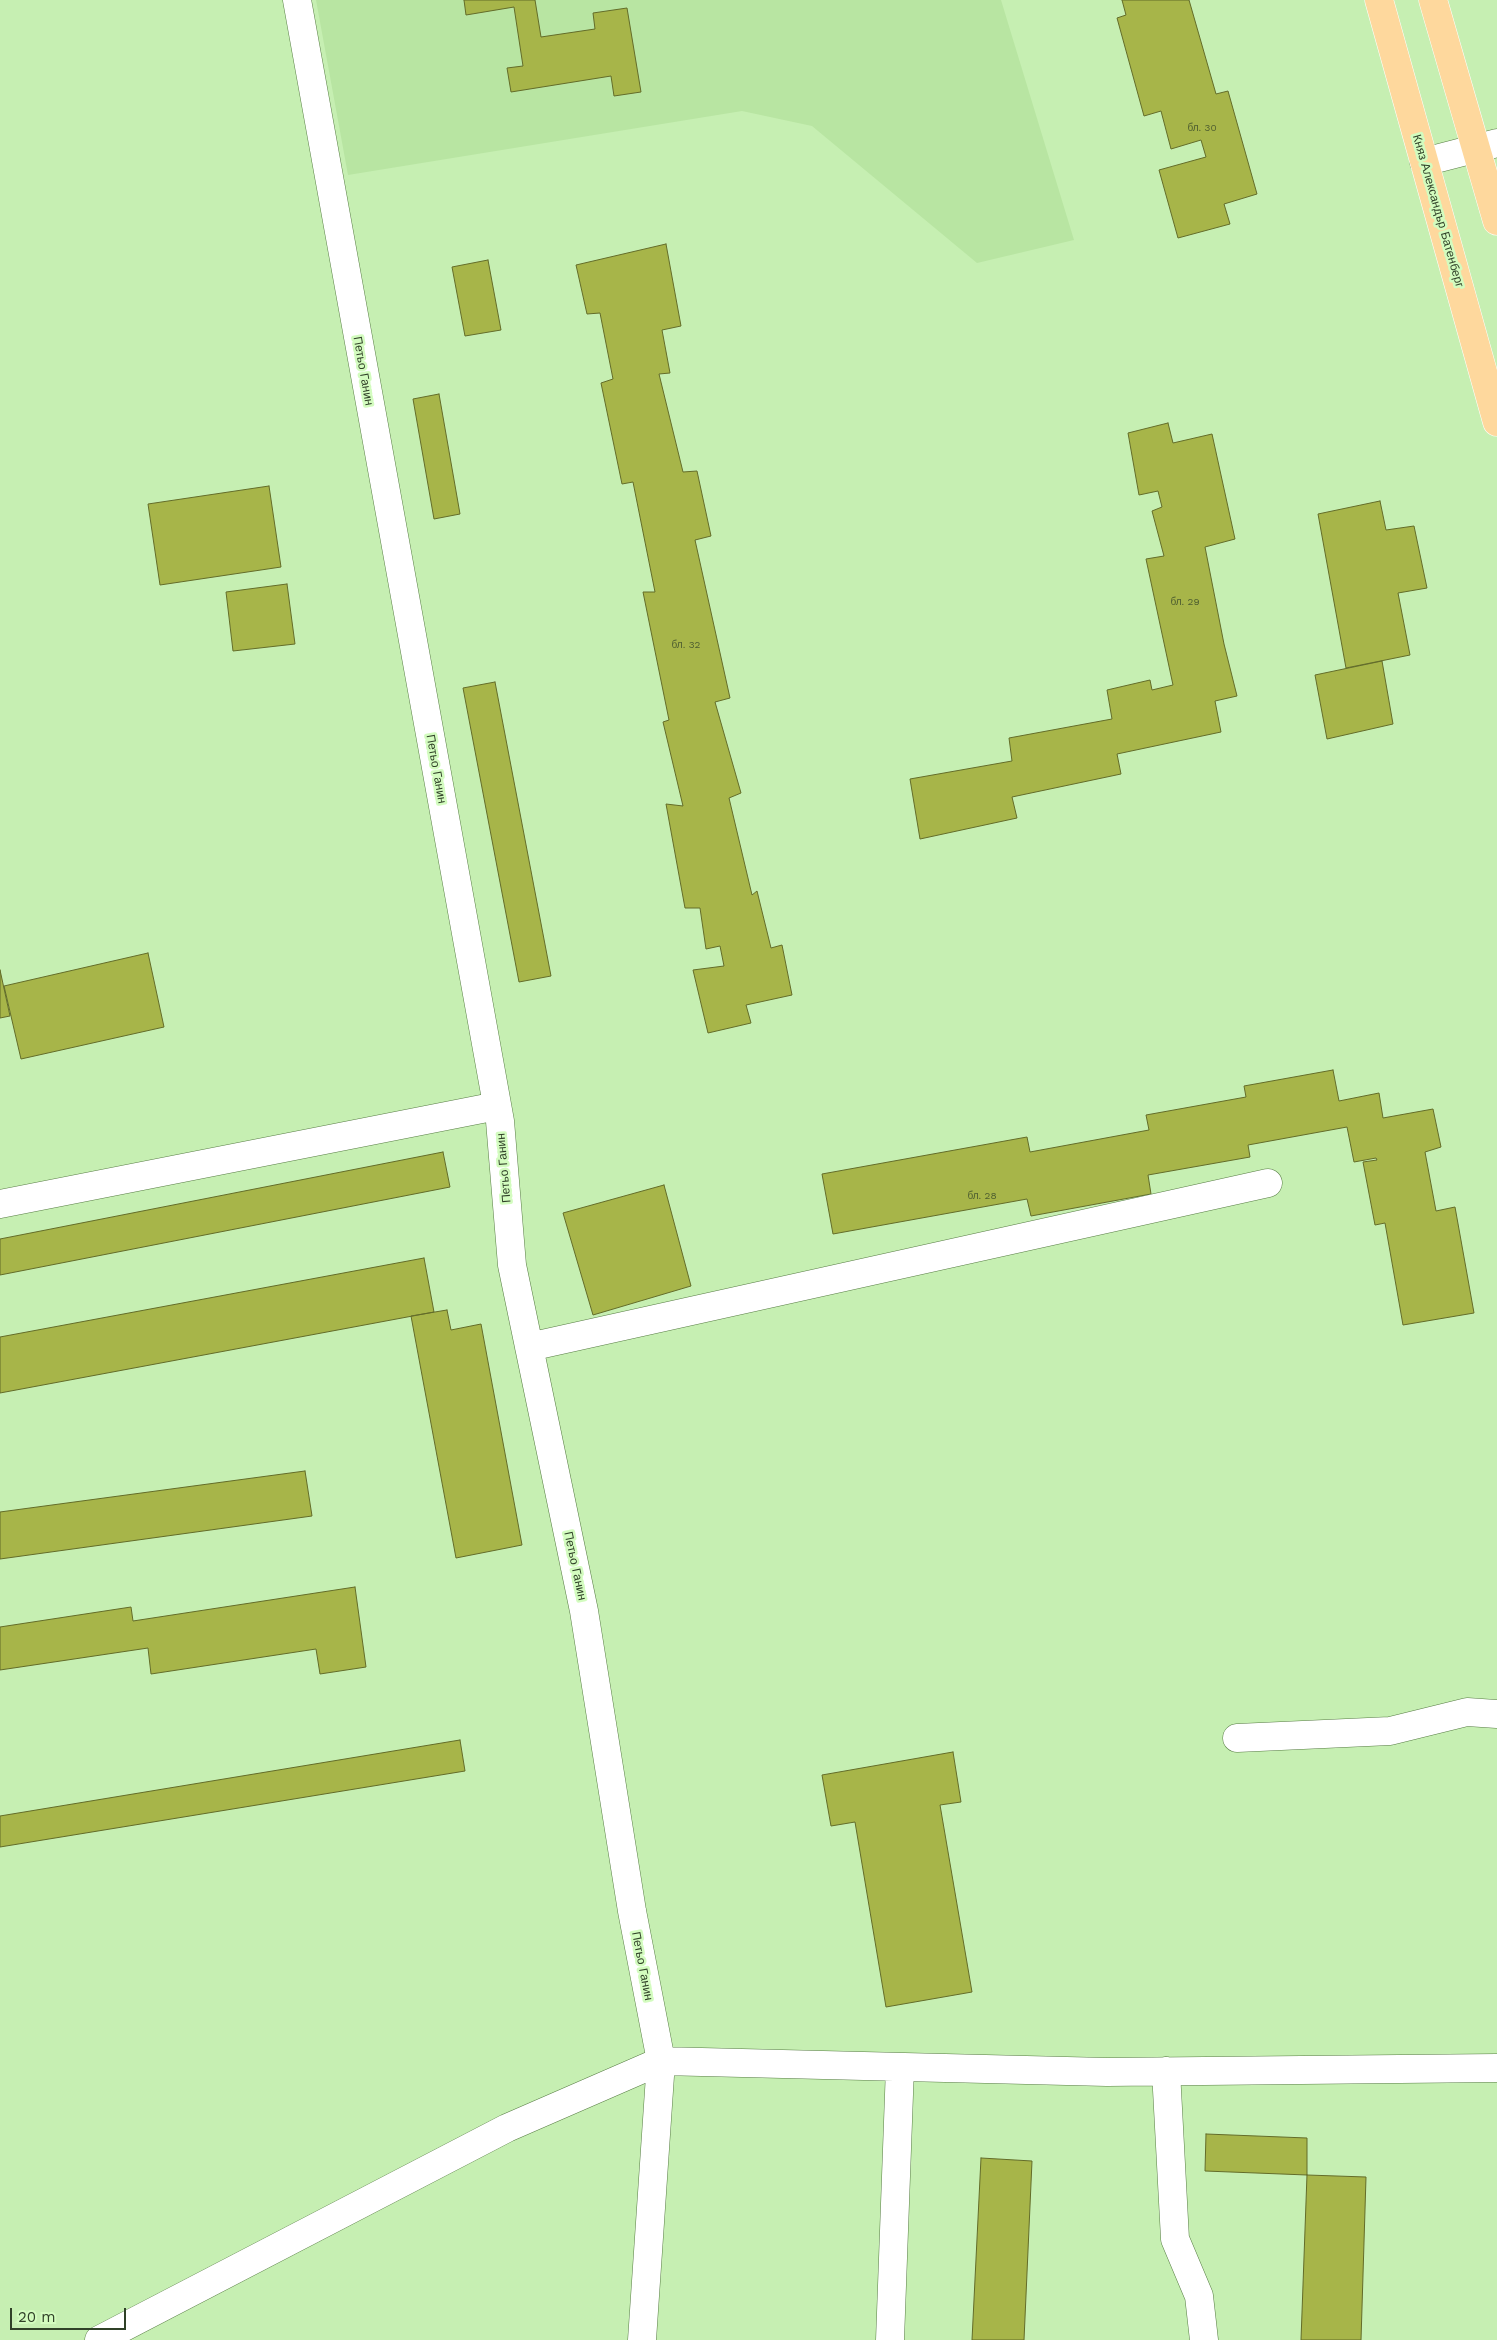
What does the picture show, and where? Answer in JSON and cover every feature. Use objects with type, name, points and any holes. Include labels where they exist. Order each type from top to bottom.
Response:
[{"type":"main road","name":"Княз Александър Батенберг","points":[[1379,0],[1497,422]]},
{"type":"main road","points":[[1433,0],[1486,146],[1497,221]]},
{"type":"street","name":"Петьо Ганин","points":[[297,0],[500,1121],[512,1265],[584,1611],[632,1911],[661,2061],[642,2340]]},
{"type":"street","points":[[1424,162],[1486,146]]},
{"type":"street","points":[[0,1204],[497,1106]]},
{"type":"street","points":[[529,1347],[1268,1183]]},
{"type":"street","points":[[1237,1738],[1390,1731],[1467,1712],[1497,1714]]},
{"type":"street","points":[[99,2340],[507,2128],[661,2061],[1166,2072],[1497,2068]]},
{"type":"street","points":[[890,2340],[900,2067]]},
{"type":"street","points":[[1166,2072],[1176,2238],[1199,2296],[1204,2340]]},
{"type":"shaded area","points":[[316,0],[1001,0],[1074,240],[977,263],[812,126],[742,111],[348,175]]},
{"type":"building","points":[[464,0],[535,0],[541,37],[595,29],[593,13],[627,8],[641,92],[614,96],[611,76],[511,92],[507,68],[523,66],[514,7],[466,15]]},
{"type":"building","points":[[1122,0],[1189,0],[1216,94],[1228,91],[1257,194],[1224,204],[1230,224],[1178,238],[1159,170],[1206,157],[1201,140],[1171,149],[1161,111],[1144,116],[1117,18],[1126,15]]},
{"type":"building","points":[[666,244],[681,326],[662,330],[670,373],[659,374],[683,472],[697,471],[711,536],[695,540],[730,698],[715,702],[741,793],[729,798],[752,895],[757,891],[771,948],[782,945],[792,995],[746,1005],[751,1023],[708,1033],[693,970],[724,966],[720,946],[706,949],[700,908],[685,908],[666,804],[683,806],[663,722],[669,720],[643,592],[655,592],[633,482],[622,484],[601,383],[613,379],[600,313],[587,314],[576,265]]},
{"type":"building","points":[[488,260],[501,330],[465,336],[452,267]]},
{"type":"building","points":[[439,394],[460,514],[434,519],[413,399]]},
{"type":"building","points":[[1168,423],[1173,443],[1212,434],[1235,539],[1205,547],[1224,644],[1237,696],[1215,701],[1221,732],[1117,754],[1121,774],[1012,797],[1017,818],[920,839],[910,779],[1012,761],[1009,738],[1112,719],[1107,690],[1150,680],[1152,690],[1173,685],[1146,559],[1164,556],[1152,511],[1162,507],[1158,491],[1139,495],[1128,433]]},
{"type":"building","points":[[269,486],[281,567],[160,585],[148,504]]},
{"type":"building","points":[[1380,501],[1386,530],[1414,526],[1427,588],[1398,593],[1410,655],[1346,668],[1318,514]]},
{"type":"building","points":[[287,584],[295,644],[233,651],[226,592]]},
{"type":"building","points":[[1382,661],[1393,724],[1327,739],[1315,675]]},
{"type":"building","points":[[495,682],[551,976],[519,982],[463,688]]},
{"type":"building","points":[[148,953],[164,1027],[21,1059],[4,986]]},
{"type":"building","points":[[0,970],[10,1016],[0,1018]]},
{"type":"building","points":[[1333,1070],[1339,1101],[1379,1093],[1383,1118],[1433,1109],[1441,1147],[1425,1152],[1436,1211],[1455,1207],[1474,1313],[1403,1325],[1385,1223],[1375,1225],[1363,1162],[1377,1160],[1376,1158],[1354,1162],[1347,1127],[1248,1145],[1250,1157],[1148,1175],[1151,1194],[1031,1216],[1027,1199],[833,1234],[822,1174],[1027,1137],[1030,1152],[1149,1130],[1146,1115],[1246,1097],[1244,1086]]},
{"type":"building","points":[[443,1152],[450,1187],[0,1275],[0,1239]]},
{"type":"building","points":[[664,1185],[691,1286],[593,1315],[563,1213]]},
{"type":"building","points":[[424,1258],[434,1312],[0,1393],[0,1337]]},
{"type":"building","points":[[447,1310],[451,1330],[481,1324],[522,1545],[456,1558],[411,1316]]},
{"type":"building","points":[[305,1471],[312,1516],[0,1559],[0,1512]]},
{"type":"building","points":[[355,1587],[366,1667],[320,1674],[316,1649],[151,1674],[148,1648],[0,1670],[0,1627],[131,1607],[133,1621]]},
{"type":"building","points":[[460,1740],[465,1771],[0,1847],[0,1816]]},
{"type":"building","points":[[953,1752],[961,1802],[940,1805],[972,1992],[886,2007],[855,1822],[831,1826],[822,1775]]},
{"type":"building","points":[[1206,2134],[1307,2138],[1307,2175],[1205,2171]]},
{"type":"building","points":[[981,2158],[1032,2161],[1024,2340],[972,2340]]},
{"type":"building","points":[[1307,2175],[1366,2177],[1361,2340],[1301,2340]]}]
